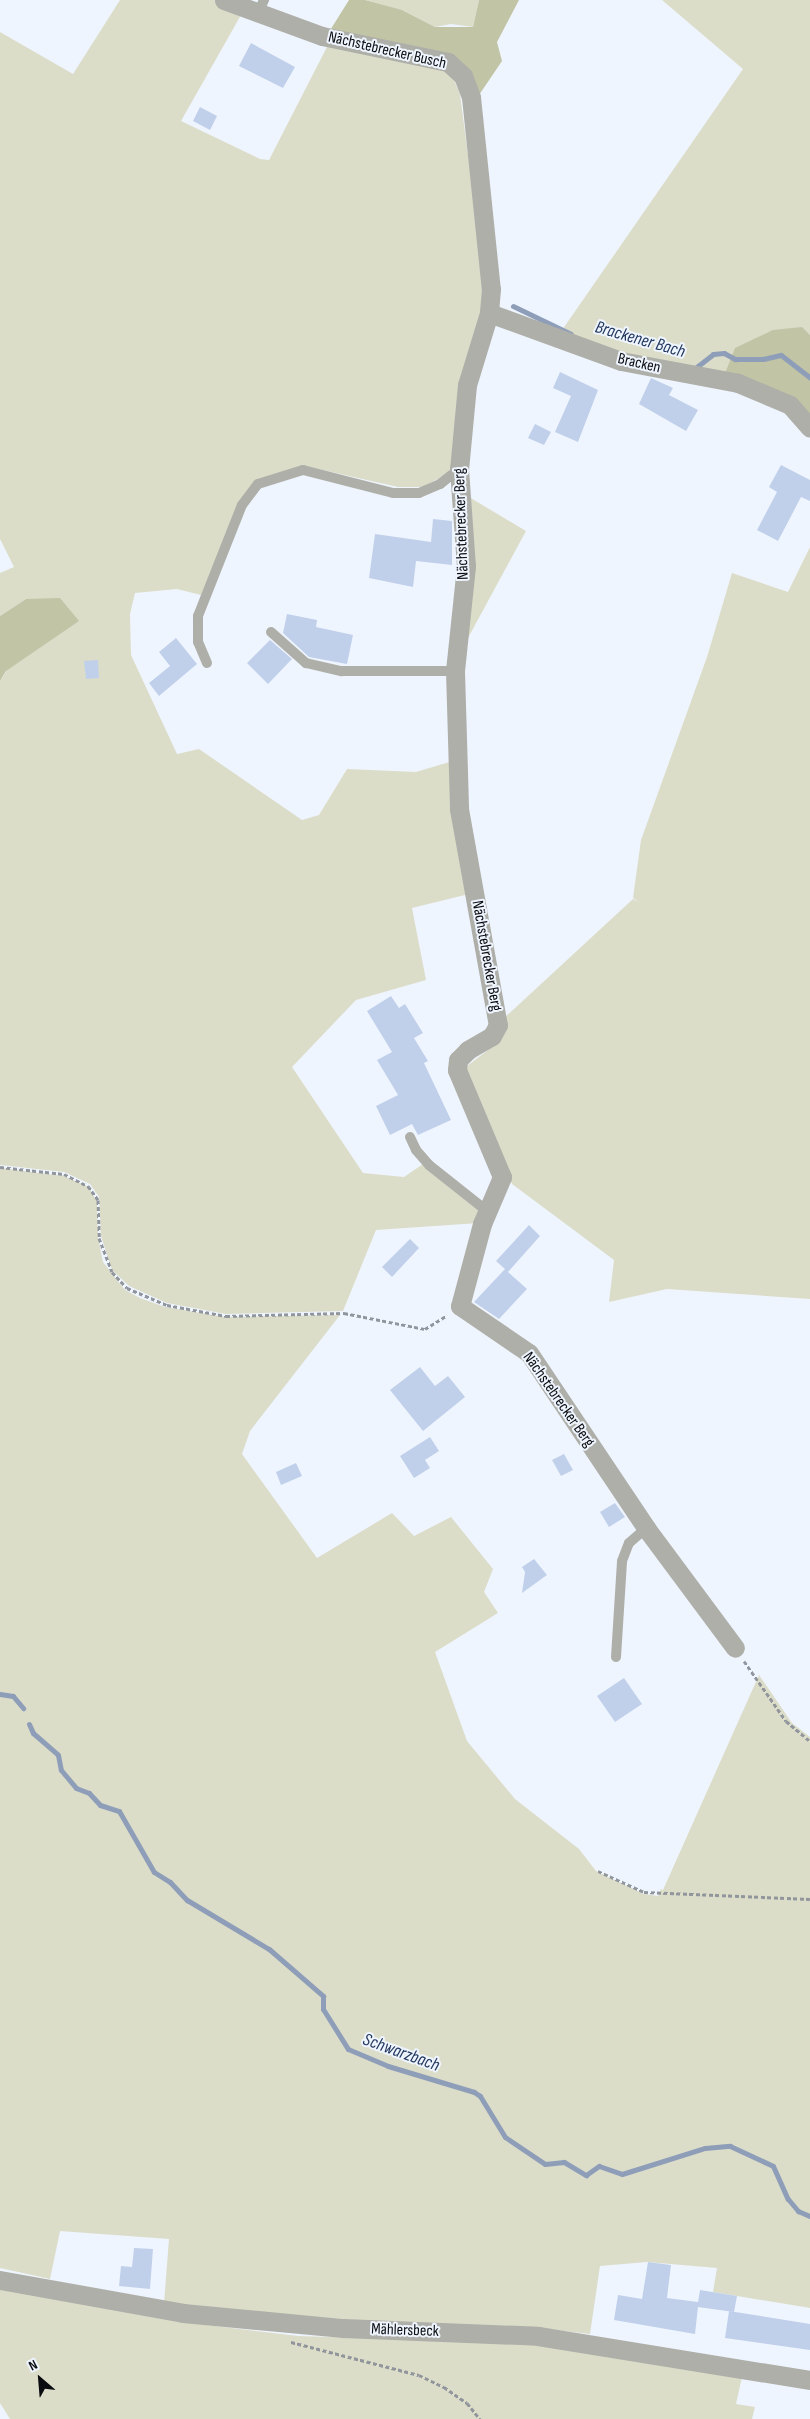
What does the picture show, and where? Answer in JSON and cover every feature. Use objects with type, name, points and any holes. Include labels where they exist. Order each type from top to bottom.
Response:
[{"type":"street","name":"Nächstebrecker Busch","points":[[224,0],[261,7],[322,36],[448,62],[463,76],[471,97],[491,289],[489,313]]},
{"type":"street","name":"Bracken","points":[[489,313],[620,361],[738,382],[790,405],[810,428]]},
{"type":"street","name":"Nächstebrecker Berg","points":[[489,313],[466,385],[459,470],[466,566],[455,671],[459,809],[498,1026],[492,1036],[458,1060],[457,1070],[502,1177],[487,1211],[460,1306],[528,1353],[646,1528],[735,1648]]},
{"type":"street","name":"Mählersbeck","points":[[0,2280],[183,2313],[343,2328],[538,2336],[810,2380]]},
{"type":"lane","points":[[207,663],[198,642],[198,616],[242,505],[258,484],[303,470],[393,493],[419,493],[440,484],[459,470]]},
{"type":"lane","points":[[271,632],[306,663],[342,671],[455,671]]},
{"type":"lane","points":[[410,1137],[416,1150],[429,1165],[487,1211]]},
{"type":"lane","points":[[616,1658],[622,1561],[629,1543],[646,1528]]},
{"type":"path","points":[[0,1167],[64,1174],[88,1186],[98,1200],[99,1238],[112,1272],[127,1288],[167,1305],[226,1316],[344,1313],[425,1329],[460,1306]]},
{"type":"path","points":[[735,1648],[786,1721],[810,1741]]},
{"type":"path","points":[[598,1870],[644,1892],[810,1899]]},
{"type":"path","points":[[280,2323],[292,2343],[385,2365],[444,2387],[467,2402],[480,2419]]},
{"type":"green space","points":[[120,0],[214,0],[241,15],[181,121],[260,159],[269,160],[329,43],[439,67],[453,78],[460,94],[486,293],[455,464],[445,475],[423,487],[398,487],[305,466],[257,480],[201,595],[177,589],[135,593],[130,614],[131,655],[177,754],[199,749],[302,820],[319,815],[347,769],[416,772],[456,760],[469,894],[412,908],[426,980],[356,1000],[292,1067],[363,1173],[404,1177],[423,1164],[482,1211],[479,1223],[376,1230],[343,1311],[226,1314],[167,1303],[129,1286],[112,1270],[101,1236],[99,1197],[90,1184],[64,1172],[0,1165],[0,681],[6,672],[26,599],[0,616],[0,573],[14,567],[0,539],[0,32],[73,74]]},
{"type":"green space","points":[[349,0],[365,0],[402,10],[435,27],[473,27],[479,0],[519,0],[497,42],[502,61],[477,98],[468,76],[329,32]]},
{"type":"green space","points":[[365,0],[479,0],[473,27],[451,24],[435,27],[404,11]]},
{"type":"green space","points":[[662,0],[810,0],[810,335],[802,328],[773,331],[735,349],[723,378],[663,367],[560,333],[743,69]]},
{"type":"green space","points":[[802,327],[810,335],[810,423],[723,378],[735,348],[773,330]]},
{"type":"green space","points":[[464,494],[526,531],[468,638]]},
{"type":"green space","points":[[810,547],[810,1299],[667,1289],[609,1302],[614,1260],[512,1184],[466,1086],[463,1069],[500,1041],[503,1019],[633,899],[640,903],[633,898],[641,840],[707,657],[732,573],[788,592]]},
{"type":"green space","points":[[60,598],[79,621],[6,671],[0,681],[0,616],[26,599]]},
{"type":"green space","points":[[0,1168],[64,1176],[89,1187],[97,1202],[98,1237],[103,1262],[125,1290],[140,1298],[165,1307],[225,1317],[340,1315],[250,1431],[242,1454],[317,1558],[392,1513],[414,1536],[451,1517],[493,1569],[484,1592],[498,1613],[435,1652],[467,1741],[515,1799],[579,1849],[596,1871],[644,1894],[658,1896],[661,1889],[663,1890],[759,1675],[792,1723],[810,1737],[810,2308],[713,2292],[717,2268],[647,2262],[600,2266],[590,2334],[536,2328],[332,2321],[164,2303],[169,2239],[60,2231],[50,2279],[0,2268]]},
{"type":"green space","points":[[0,2288],[174,2321],[298,2336],[537,2343],[742,2377],[736,2404],[755,2407],[752,2419],[10,2419],[0,2403]]},
{"type":"building","points":[[251,43],[295,67],[283,88],[239,66]]},
{"type":"building","points":[[200,107],[217,116],[210,130],[193,121]]},
{"type":"building","points":[[560,372],[598,390],[578,442],[555,432],[571,396],[553,388]]},
{"type":"building","points":[[651,378],[673,388],[669,395],[698,410],[686,431],[639,404]]},
{"type":"building","points":[[535,424],[551,432],[544,445],[528,438]]},
{"type":"building","points":[[781,465],[810,480],[810,501],[801,497],[778,541],[757,530],[777,492],[769,487]]},
{"type":"building","points":[[433,519],[452,521],[452,565],[416,561],[413,587],[369,578],[375,534],[431,542]]},
{"type":"building","points":[[287,614],[317,620],[316,627],[353,635],[347,664],[309,657],[283,633]]},
{"type":"building","points":[[176,638],[197,664],[159,696],[149,683],[170,666],[159,652]]},
{"type":"building","points":[[270,640],[292,659],[268,684],[247,663]]},
{"type":"building","points":[[98,660],[99,678],[86,679],[84,661]]},
{"type":"building","points":[[391,996],[399,1008],[405,1004],[423,1033],[414,1038],[428,1061],[424,1063],[451,1120],[418,1135],[412,1124],[390,1135],[376,1106],[398,1095],[377,1060],[392,1052],[367,1011]]},
{"type":"building","points":[[529,1225],[540,1236],[508,1272],[527,1289],[499,1319],[474,1302],[505,1269],[496,1261]]},
{"type":"building","points":[[410,1239],[419,1248],[392,1277],[382,1267]]},
{"type":"building","points":[[420,1367],[435,1386],[448,1376],[465,1397],[423,1431],[390,1390]]},
{"type":"building","points":[[430,1437],[439,1451],[425,1460],[430,1468],[414,1478],[400,1456]]},
{"type":"building","points":[[564,1454],[573,1470],[561,1476],[552,1460]]},
{"type":"building","points":[[296,1463],[302,1476],[281,1485],[276,1472]]},
{"type":"building","points":[[615,1503],[625,1517],[609,1527],[600,1512]]},
{"type":"building","points":[[534,1559],[547,1575],[522,1593],[525,1572],[522,1567]]},
{"type":"building","points":[[624,1678],[642,1704],[615,1722],[597,1696]]},
{"type":"building","points":[[134,2248],[153,2249],[150,2289],[119,2286],[121,2266],[132,2267]]},
{"type":"building","points":[[648,2262],[671,2265],[667,2298],[698,2302],[700,2290],[737,2296],[734,2312],[698,2307],[695,2334],[614,2320],[618,2295],[642,2299]]},
{"type":"building","points":[[729,2311],[810,2324],[810,2350],[725,2338]]},
{"type":"waterway","name":"Brackener Bach","points":[[513,306],[571,334]]},
{"type":"waterway","name":"Brackener Bach","points":[[694,369],[713,354],[724,353],[735,359],[763,359],[781,355],[810,378]]},
{"type":"waterway","name":"Schwarzbach","points":[[0,1694],[13,1696],[23,1708]]},
{"type":"waterway","name":"Schwarzbach","points":[[29,1724],[33,1733],[58,1755],[61,1770],[76,1788],[89,1793],[100,1805],[119,1811],[154,1872],[170,1882],[187,1900],[269,1949],[323,1996],[323,2009],[348,2049],[388,2066],[474,2092],[480,2096],[505,2137],[545,2164],[564,2162],[586,2175],[599,2166],[622,2174],[705,2148],[730,2146],[773,2166],[788,2199],[798,2211],[810,2216]]}]
